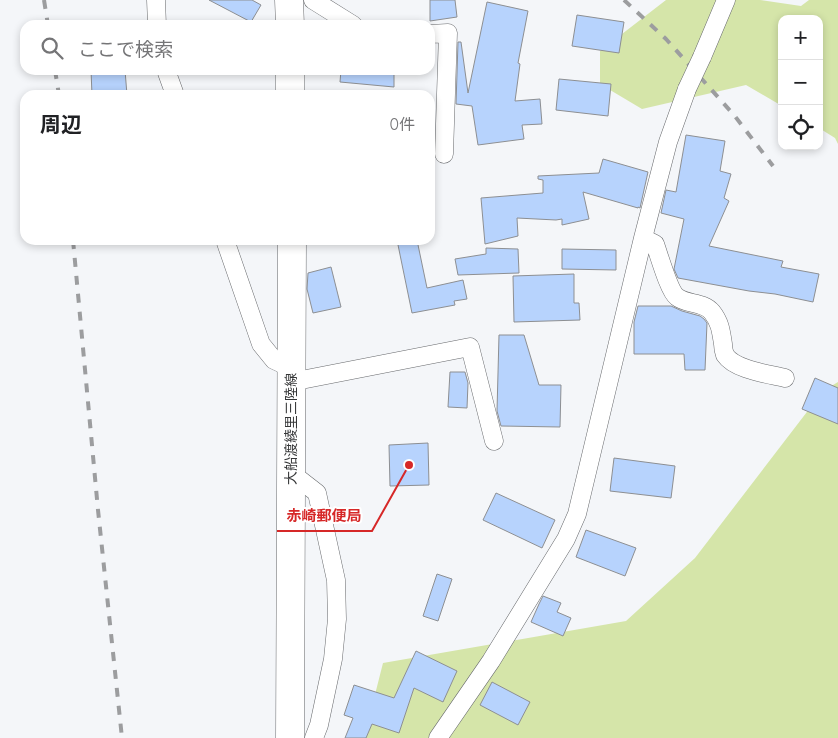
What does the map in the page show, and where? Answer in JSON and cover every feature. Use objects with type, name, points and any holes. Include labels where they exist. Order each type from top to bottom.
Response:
[{"type":"main road","points":[[289,0],[290,20]]},
{"type":"main road","points":[[290,75],[290,90]]},
{"type":"main road","name":"大船渡綾里三陸線","points":[[290,738],[292,245]]},
{"type":"street","points":[[156,0],[157,20]]},
{"type":"street","points":[[314,0],[345,20]]},
{"type":"street","points":[[438,738],[491,661],[566,539],[577,514],[668,142],[687,89],[726,0]]},
{"type":"street","points":[[435,34],[448,33],[444,154]]},
{"type":"street","points":[[168,75],[173,90]]},
{"type":"street","points":[[643,238],[655,244],[671,290],[677,297],[711,310],[719,322],[724,354],[732,362],[741,367],[785,378]]},
{"type":"street","points":[[227,245],[262,344],[274,360],[291,374],[470,347],[494,441]]},
{"type":"street","points":[[290,472],[317,493],[336,580],[338,619],[333,659],[319,725],[314,738]]},
{"type":"green space","points":[[666,0],[760,0],[801,6],[809,0],[838,0],[838,144],[835,138],[823,130],[823,15],[778,15],[778,104],[746,85],[642,109],[600,84],[600,51]]},
{"type":"green space","points":[[838,382],[838,738],[364,738],[383,663],[626,621],[695,558],[823,391]]},
{"type":"building","points":[[209,0],[252,0],[261,5],[252,20],[247,20]]},
{"type":"building","points":[[430,0],[455,0],[457,17],[430,20]]},
{"type":"building","points":[[487,2],[528,11],[518,63],[520,64],[515,101],[540,99],[542,124],[522,125],[524,139],[478,145],[472,106],[456,104],[458,42],[461,42],[468,93]]},
{"type":"building","points":[[577,15],[624,22],[619,53],[572,46]]},
{"type":"building","points":[[91,75],[125,75],[127,90],[92,90]]},
{"type":"building","points":[[341,75],[394,75],[394,87],[340,82]]},
{"type":"building","points":[[559,79],[611,84],[608,116],[556,110]]},
{"type":"building","points":[[686,135],[725,141],[720,171],[731,174],[724,198],[729,201],[709,246],[783,261],[781,267],[819,274],[813,302],[678,278],[674,269],[684,219],[661,213],[666,190],[676,192]]},
{"type":"building","points":[[603,159],[648,172],[640,208],[583,192],[589,219],[562,225],[562,219],[517,218],[518,236],[485,244],[481,198],[543,193],[543,180],[538,179],[538,176],[599,173]]},
{"type":"building","points":[[398,245],[418,245],[427,288],[463,280],[467,299],[454,301],[455,305],[412,313]]},
{"type":"building","points":[[486,248],[518,249],[519,273],[458,275],[455,259],[486,254]]},
{"type":"building","points":[[562,249],[616,250],[616,270],[562,269]]},
{"type":"building","points":[[331,267],[341,307],[313,313],[307,289],[308,273]]},
{"type":"building","points":[[574,274],[574,303],[579,303],[580,320],[514,322],[513,276]]},
{"type":"building","points":[[638,306],[671,306],[704,319],[707,323],[705,370],[685,370],[684,354],[634,354],[634,322]]},
{"type":"building","points":[[499,335],[524,335],[539,385],[561,385],[560,427],[501,426],[497,411]]},
{"type":"building","points":[[450,372],[465,372],[468,383],[467,408],[448,407]]},
{"type":"building","points":[[815,378],[838,388],[838,424],[802,409]]},
{"type":"building","points":[[428,443],[429,485],[390,486],[389,445]]},
{"type":"building","points":[[614,458],[675,466],[671,498],[610,491]]},
{"type":"building","points":[[496,493],[555,520],[542,548],[483,520]]},
{"type":"building","points":[[586,530],[636,548],[625,576],[576,557]]},
{"type":"building","points":[[437,574],[452,579],[438,621],[423,616]]},
{"type":"building","points":[[543,596],[561,603],[557,612],[571,618],[563,636],[531,622]]},
{"type":"building","points":[[416,651],[457,671],[443,702],[414,688],[399,733],[372,724],[366,738],[345,738],[353,718],[344,715],[354,685],[394,698]]},
{"type":"building","points":[[492,682],[530,702],[518,725],[480,705]]},
{"type":"railway","points":[[44,0],[47,20]]},
{"type":"railway","points":[[624,0],[666,39],[734,115],[773,166]]},
{"type":"railway","points":[[56,75],[58,90]]},
{"type":"railway","points":[[73,245],[98,510],[122,738]]},
{"type":"place","name":"赤崎郵便局","points":[[409,465]]}]
